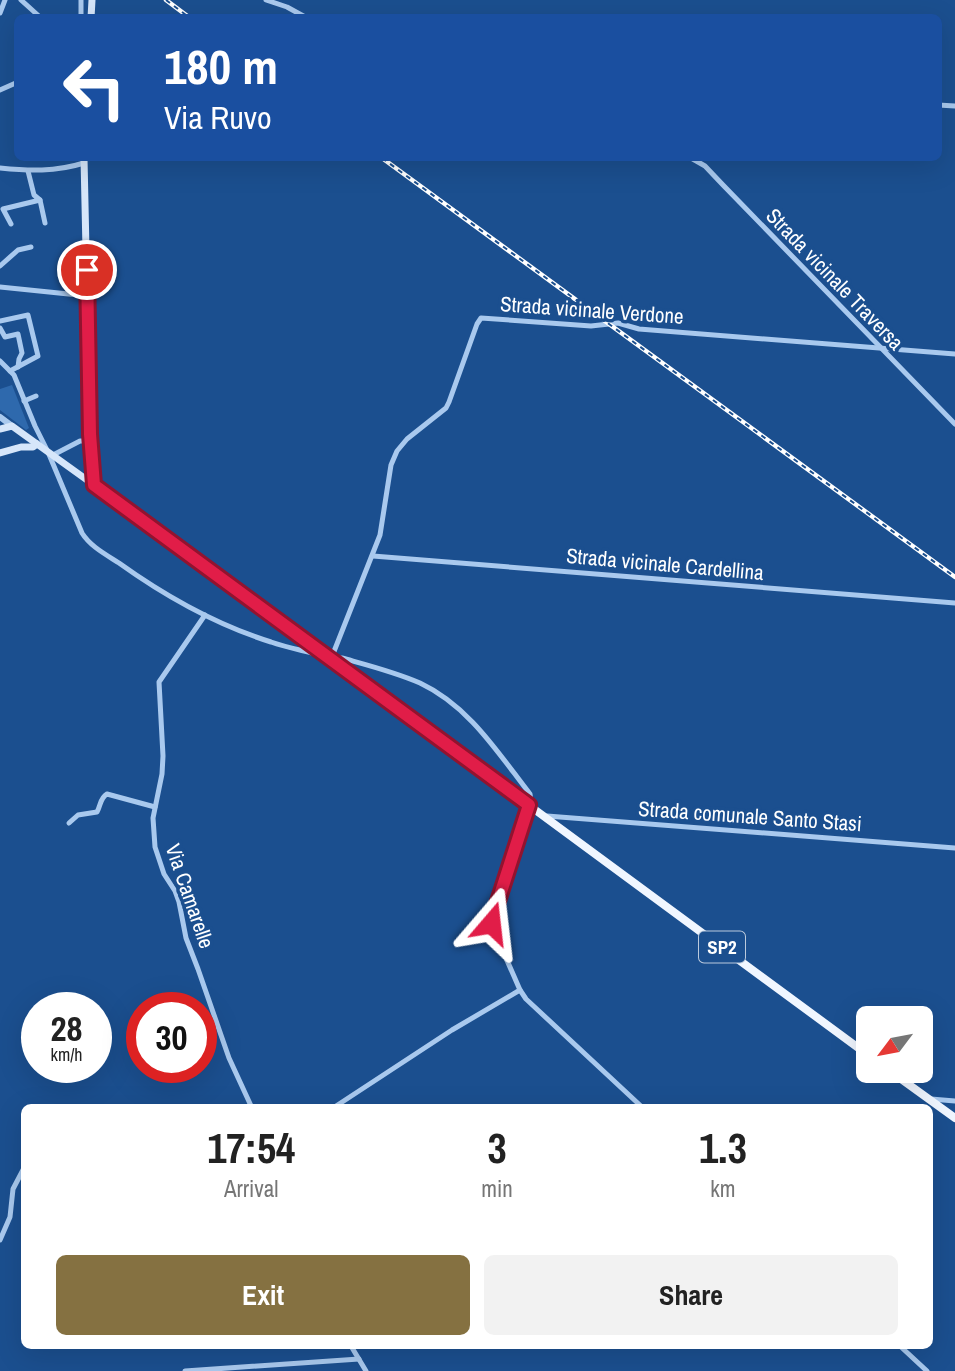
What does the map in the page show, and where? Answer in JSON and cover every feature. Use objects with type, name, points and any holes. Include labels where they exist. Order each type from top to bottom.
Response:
[{"type":"main road","points":[[84,161],[94,485]]},
{"type":"main road","points":[[0,429],[12,426]]},
{"type":"main road","name":"SP2","points":[[12,426],[856,1046]]},
{"type":"main road","points":[[0,453],[21,447],[33,439]]},
{"type":"main road","points":[[906,1083],[955,1118]]},
{"type":"street","points":[[0,13],[5,0]]},
{"type":"street","points":[[21,0],[37,14]]},
{"type":"street","points":[[266,0],[287,6],[300,14]]},
{"type":"street","points":[[0,168],[28,171],[67,168],[82,161]]},
{"type":"street","name":"Strada vicinale Traversa","points":[[696,161],[705,166],[955,424]]},
{"type":"street","points":[[28,171],[34,195],[40,200],[45,223]]},
{"type":"street","points":[[11,224],[2,209],[40,200]]},
{"type":"street","points":[[0,265],[18,250],[31,247]]},
{"type":"street","points":[[0,287],[88,296]]},
{"type":"street","points":[[0,321],[28,315],[38,356],[23,367],[10,371]]},
{"type":"street","name":"Strada vicinale Verdone","points":[[329,658],[373,556],[382,527],[391,465],[397,451],[407,439],[446,408],[481,318],[591,326],[618,323],[639,329],[955,354]]},
{"type":"street","points":[[0,328],[5,337],[18,334],[22,353],[19,359],[23,367]]},
{"type":"street","points":[[0,361],[14,375],[35,426],[33,439]]},
{"type":"street","points":[[24,401],[36,396]]},
{"type":"street","points":[[0,417],[12,426]]},
{"type":"street","points":[[33,439],[35,426]]},
{"type":"street","points":[[91,441],[80,441],[51,454],[86,539],[145,582],[205,615],[271,642],[329,658],[341,658],[418,682],[437,693],[479,727],[531,798],[491,923],[520,990],[533,1006],[639,1104]]},
{"type":"street","name":"Strada vicinale Cardellina","points":[[373,556],[955,603]]},
{"type":"street","name":"Via Camarelle","points":[[205,615],[159,682],[163,756],[153,826],[159,862],[175,891],[186,938],[229,1059],[251,1104]]},
{"type":"street","points":[[69,823],[78,816],[97,812],[103,796],[107,794],[155,807]]},
{"type":"street","name":"Strada comunale Santo Stasi","points":[[543,816],[955,848]]},
{"type":"street","points":[[339,1104],[452,1030],[520,990]]},
{"type":"street","points":[[928,1099],[955,1101]]},
{"type":"street","points":[[0,1240],[10,1217],[13,1189],[21,1174]]},
{"type":"street","points":[[353,1349],[366,1371]]},
{"type":"street","points":[[903,1349],[928,1371]]},
{"type":"street","points":[[185,1371],[359,1359]]},
{"type":"shaded area","points":[[12,385],[29,428],[26,430],[0,410],[0,389]]},
{"type":"railway","points":[[166,0],[185,14]]},
{"type":"railway","points":[[386,161],[955,577]]},
{"type":"route","points":[[87,270],[90,434],[94,485],[529,805],[491,923]]}]
